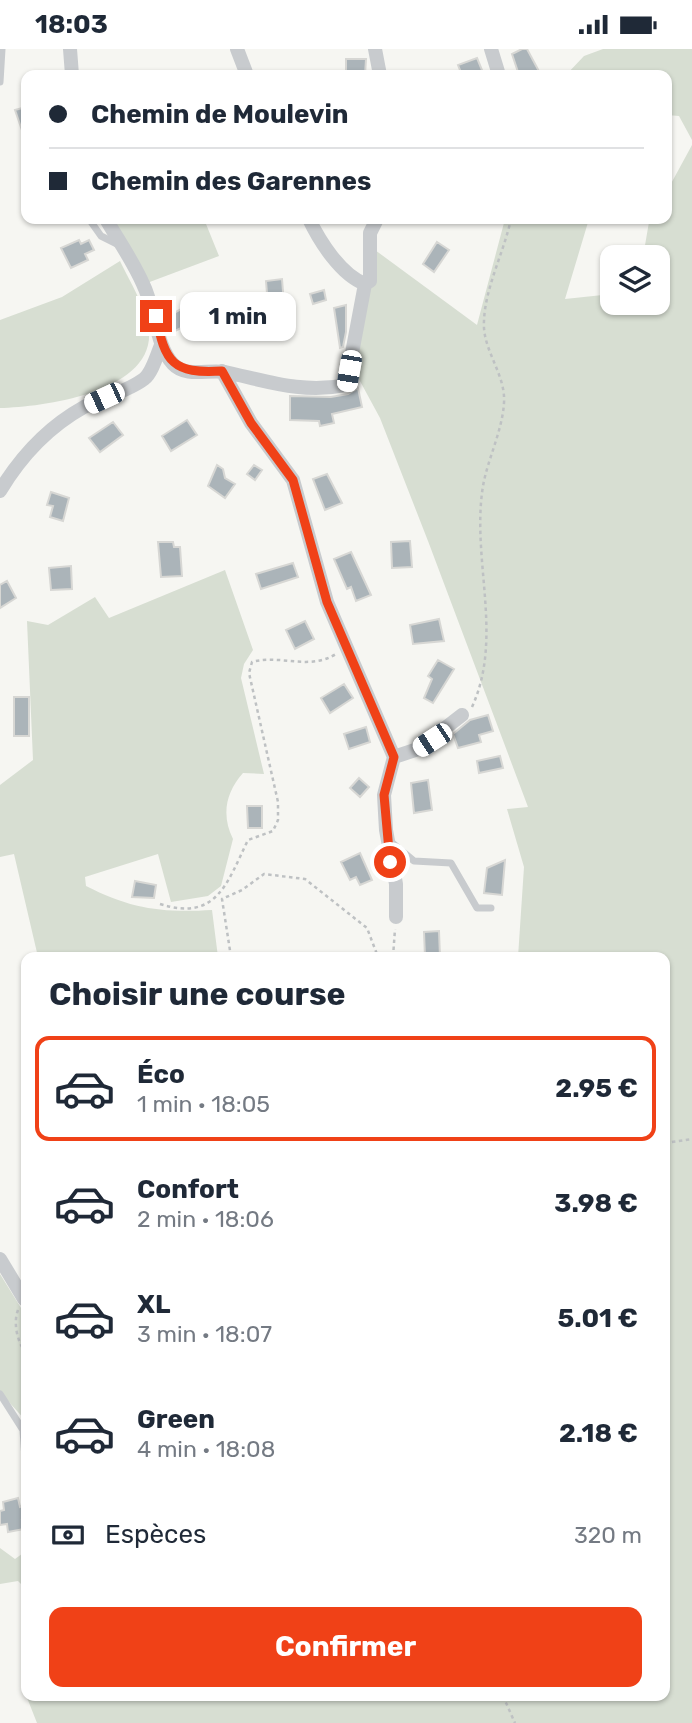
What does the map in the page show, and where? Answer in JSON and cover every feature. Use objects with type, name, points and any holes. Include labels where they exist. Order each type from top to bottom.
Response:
[{"type":"street","points":[[70,49],[72,70]]},
{"type":"street","points":[[237,49],[245,70]]},
{"type":"street","points":[[375,49],[379,70]]},
{"type":"street","points":[[491,49],[497,70]]},
{"type":"street","points":[[109,224],[143,283],[156,316],[161,345],[174,366],[195,373],[222,371],[300,389],[324,390],[346,385],[365,284],[370,281],[370,233],[374,224]]},
{"type":"street","points":[[312,224],[334,257],[356,281],[365,284]]},
{"type":"street","points":[[0,491],[15,465],[51,430],[83,408],[146,378],[161,345]]},
{"type":"street","points":[[222,371],[251,423],[293,480],[327,602],[394,757],[384,795],[387,838],[396,884],[396,918]]},
{"type":"street","points":[[394,757],[418,749],[463,715]]},
{"type":"street","points":[[0,1259],[21,1294]]},
{"type":"lane","points":[[0,82],[2,49]]},
{"type":"lane","points":[[93,224],[101,236],[121,246]]},
{"type":"lane","points":[[387,838],[414,861],[451,863],[477,908],[491,908]]},
{"type":"lane","points":[[0,1394],[21,1427]]},
{"type":"path","points":[[463,715],[472,706],[485,668],[486,614],[481,556],[483,485],[504,402],[501,377],[489,351],[483,324],[487,297],[503,254],[510,224]]},
{"type":"path","points":[[160,904],[173,908],[197,907],[213,902],[225,888],[248,840],[273,831],[278,820],[278,801],[249,673],[252,662],[266,658],[310,664],[327,660],[347,647]]},
{"type":"path","points":[[230,952],[222,899],[242,890],[264,874],[271,873],[305,879],[367,928],[376,952]]},
{"type":"path","points":[[393,952],[396,918]]},
{"type":"path","points":[[670,1142],[692,1139]]},
{"type":"path","points":[[21,1305],[15,1318],[21,1347]]},
{"type":"path","points":[[505,1701],[515,1723]]},
{"type":"shaded area","points":[[603,49],[692,49],[692,140],[679,116],[672,115],[672,70],[571,70],[584,56]]},
{"type":"shaded area","points":[[692,145],[692,1723],[37,1723],[28,1701],[670,1701],[670,952],[518,952],[524,867],[507,809],[528,807],[380,418],[354,370],[375,250],[477,325],[504,224],[588,224],[565,299],[600,295],[600,315],[670,315],[670,245],[645,245],[649,224],[672,224],[672,182]]},
{"type":"shaded area","points":[[114,224],[206,224],[219,256],[147,283]]},
{"type":"shaded area","points":[[120,261],[141,304],[149,331],[146,352],[134,369],[116,382],[93,392],[43,404],[0,408],[0,320],[62,297]]},
{"type":"shaded area","points":[[225,570],[253,650],[244,664],[241,678],[264,774],[243,773],[229,796],[226,813],[233,839],[221,886],[208,896],[171,902],[158,854],[85,877],[86,886],[102,894],[147,908],[212,910],[217,952],[37,952],[14,854],[0,857],[0,785],[33,760],[27,621],[48,625],[95,597],[109,618]]},
{"type":"shaded area","points":[[0,1274],[21,1308],[21,1415],[0,1392]]},
{"type":"shaded area","points":[[0,1548],[15,1559],[21,1555],[21,1584],[18,1581],[0,1584]]},
{"type":"building","points":[[527,49],[538,70],[517,70],[512,54]]},
{"type":"building","points":[[477,58],[482,70],[460,70],[458,65]]},
{"type":"building","points":[[346,59],[366,59],[365,70],[346,70]]},
{"type":"building","points":[[21,108],[21,127],[15,110]]},
{"type":"building","points":[[79,240],[81,244],[89,240],[94,250],[85,254],[88,260],[71,268],[61,248]]},
{"type":"building","points":[[437,242],[449,250],[434,272],[423,264]]},
{"type":"building","points":[[282,279],[284,304],[268,306],[266,281]]},
{"type":"building","points":[[324,290],[326,300],[313,304],[310,294]]},
{"type":"building","points":[[189,305],[204,327],[190,335],[185,326],[171,333],[164,318]]},
{"type":"building","points":[[346,305],[346,332],[343,347],[340,348],[334,308]]},
{"type":"building","points":[[358,388],[362,407],[332,414],[334,423],[320,426],[319,421],[290,420],[290,396],[331,397],[348,394]]},
{"type":"building","points":[[187,420],[197,435],[171,451],[162,436]]},
{"type":"building","points":[[113,422],[123,435],[100,452],[89,438]]},
{"type":"building","points":[[217,465],[223,469],[225,478],[235,484],[225,498],[208,486]]},
{"type":"building","points":[[254,465],[262,470],[255,480],[247,474]]},
{"type":"building","points":[[327,474],[342,503],[325,510],[313,479]]},
{"type":"building","points":[[51,492],[69,498],[63,521],[50,517],[53,506],[47,505]]},
{"type":"building","points":[[410,541],[412,567],[392,568],[391,542]]},
{"type":"building","points":[[158,542],[173,542],[174,547],[180,547],[182,576],[161,577]]},
{"type":"building","points":[[351,552],[371,595],[356,601],[351,587],[347,589],[334,559]]},
{"type":"building","points":[[293,563],[298,577],[261,589],[256,574]]},
{"type":"building","points":[[71,566],[72,589],[51,590],[49,568]]},
{"type":"building","points":[[7,581],[16,598],[0,608],[0,585]]},
{"type":"building","points":[[439,619],[444,641],[413,644],[410,625]]},
{"type":"building","points":[[305,621],[314,639],[295,649],[286,630]]},
{"type":"building","points":[[438,660],[454,669],[433,703],[424,698],[432,679],[428,676]]},
{"type":"building","points":[[344,684],[353,698],[330,713],[321,698]]},
{"type":"building","points":[[14,697],[29,697],[29,736],[14,736]]},
{"type":"building","points":[[488,715],[493,731],[479,735],[481,742],[458,748],[453,734],[470,720]]},
{"type":"building","points":[[366,727],[370,742],[349,749],[344,734]]},
{"type":"building","points":[[500,756],[503,768],[479,773],[477,761]]},
{"type":"building","points":[[359,778],[369,787],[360,797],[350,788]]},
{"type":"building","points":[[428,780],[432,810],[414,813],[411,783]]},
{"type":"building","points":[[247,806],[262,806],[262,828],[248,828]]},
{"type":"building","points":[[360,853],[372,880],[360,885],[356,877],[350,880],[341,862]]},
{"type":"building","points":[[505,860],[502,895],[484,893],[487,868]]},
{"type":"building","points":[[135,881],[156,885],[154,898],[132,897]]},
{"type":"building","points":[[439,931],[440,952],[425,952],[424,932]]},
{"type":"building","points":[[18,1498],[21,1507],[21,1530],[8,1532],[7,1524],[0,1525],[3,1502]]},
{"type":"route","points":[[156,316],[161,345],[174,366],[195,373],[222,371],[251,423],[293,480],[327,602],[394,757],[384,795],[390,862]]}]
